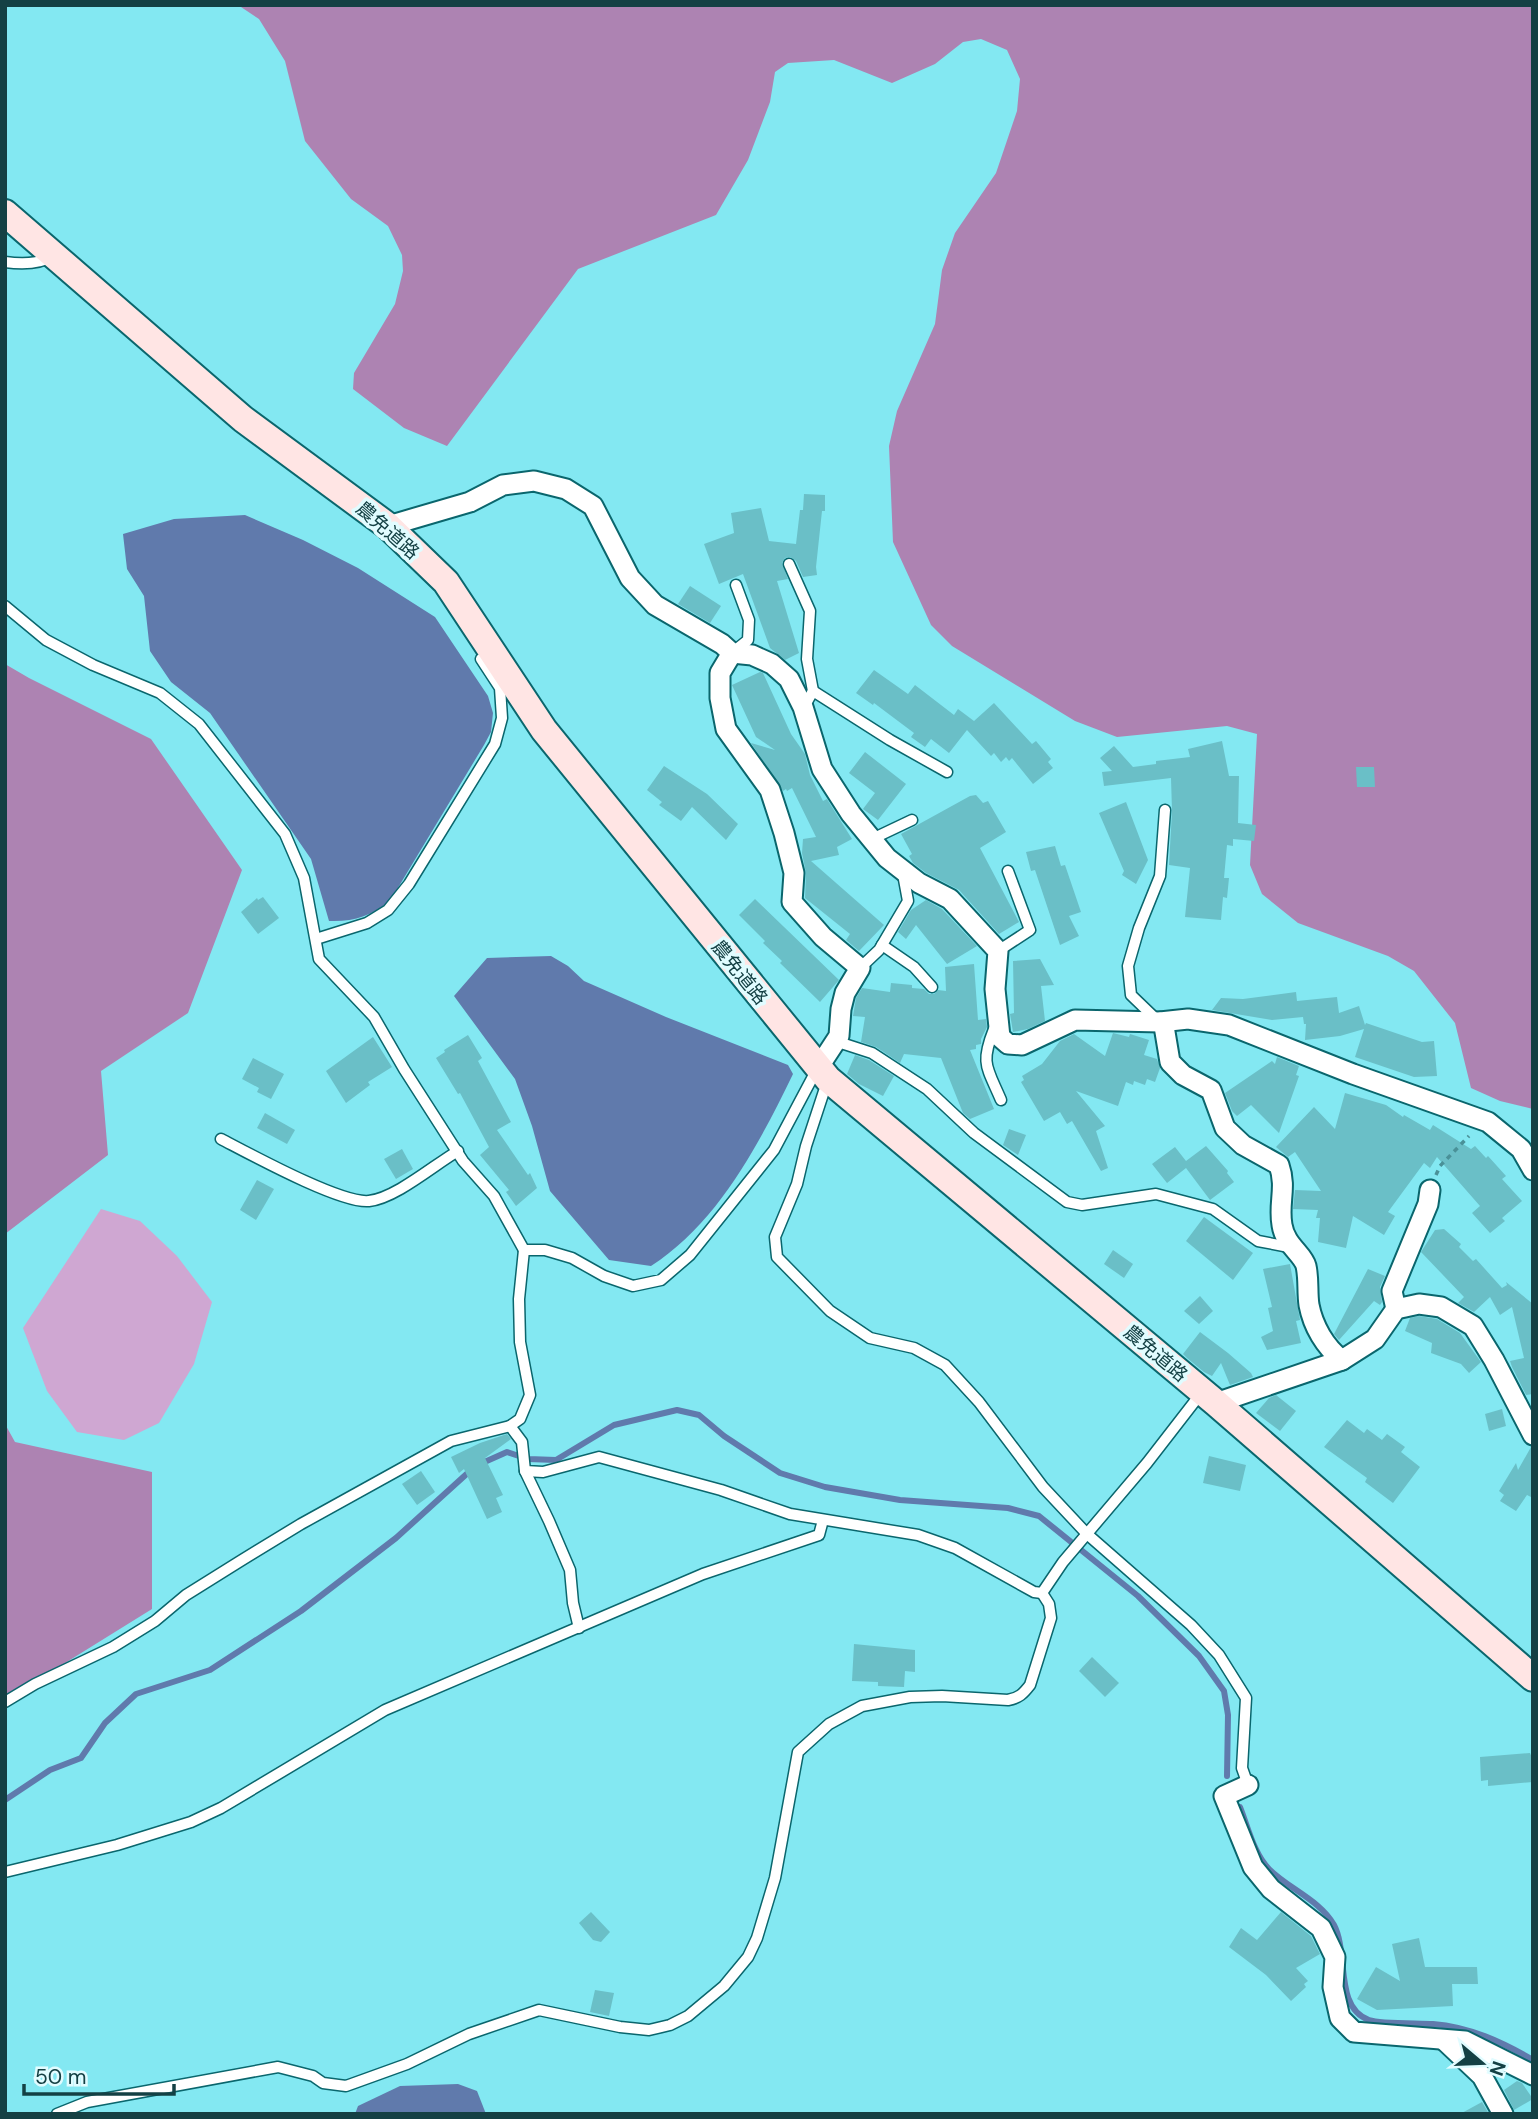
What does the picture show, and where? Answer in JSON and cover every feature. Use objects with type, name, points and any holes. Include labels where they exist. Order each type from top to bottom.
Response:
[{"type":"street","name":"農免道路","points":[[5,213],[243,419],[388,526],[446,582],[544,730],[823,1074],[1209,1397],[1533,1678]]},
{"type":"street","points":[[388,526],[470,502],[503,485],[534,481],[566,489],[593,506],[630,578],[655,605],[733,653],[752,654],[772,664],[808,699],[822,769],[851,814],[887,858],[919,883],[950,899],[998,951],[995,989],[1000,1037],[1008,1044],[1022,1045],[1075,1020],[1160,1022],[1188,1019],[1229,1025],[1353,1074],[1488,1122],[1521,1149],[1533,1170]]},
{"type":"street","points":[[733,653],[720,673],[720,698],[726,729],[770,790],[794,873],[792,902],[823,937],[860,968],[845,993],[839,1035],[823,1074]]},
{"type":"street","points":[[1160,1022],[1164,1026],[1170,1062],[1183,1075],[1211,1090],[1225,1128],[1243,1145],[1279,1165],[1284,1179],[1282,1223],[1291,1247],[1306,1264],[1309,1305],[1316,1327],[1331,1351],[1342,1360]]},
{"type":"street","points":[[1396,1308],[1392,1291],[1427,1204],[1430,1189]]},
{"type":"street","points":[[1209,1397],[1342,1360],[1375,1339],[1396,1308],[1419,1304],[1441,1307],[1473,1326],[1533,1435]]},
{"type":"street","points":[[1248,1785],[1224,1796],[1253,1867],[1271,1889],[1321,1928],[1335,1957],[1333,1987],[1340,2018],[1354,2032],[1465,2041],[1533,2075]]},
{"type":"street","points":[[1446,2041],[1482,2076],[1503,2114]]},
{"type":"lane","points":[[5,262],[46,260],[55,254]]},
{"type":"lane","points":[[789,564],[810,611],[808,699],[947,772]]},
{"type":"lane","points":[[446,582],[450,610]]},
{"type":"lane","points":[[733,653],[748,640],[749,620],[736,585]]},
{"type":"lane","points":[[5,606],[46,640],[93,665],[160,694],[199,724],[285,834],[304,878],[319,959],[374,1017],[463,1161],[494,1196],[524,1250],[519,1299],[520,1342],[530,1395],[520,1419],[510,1426],[451,1441],[301,1524],[186,1595],[155,1621],[113,1647],[35,1684],[5,1702]]},
{"type":"lane","points":[[316,939],[367,923],[388,910],[409,884],[495,744],[502,718],[500,688],[479,654]]},
{"type":"lane","points":[[1160,1022],[1131,995],[1128,966],[1139,928],[1160,876],[1165,810]]},
{"type":"lane","points":[[872,839],[912,820]]},
{"type":"lane","points":[[860,968],[882,945],[908,901],[902,870]]},
{"type":"lane","points":[[998,951],[1030,930],[1007,871]]},
{"type":"lane","points":[[882,945],[914,967],[932,987]]},
{"type":"lane","points":[[999,1019],[986,1051],[986,1064],[1001,1100]]},
{"type":"lane","points":[[835,1041],[872,1053],[927,1089],[974,1133],[1067,1202],[1082,1205],[1156,1194],[1213,1209],[1258,1241],[1291,1247]]},
{"type":"lane","points":[[524,1250],[545,1250],[572,1258],[604,1276],[633,1286],[662,1280],[690,1255],[774,1150],[823,1074]]},
{"type":"lane","points":[[823,1074],[797,1184],[775,1237],[777,1257],[830,1311],[870,1338],[914,1348],[945,1365],[979,1402],[1043,1487],[1085,1536],[1192,1625],[1219,1655],[1246,1698],[1242,1768],[1248,1785]]},
{"type":"lane","points":[[221,1139],[298,1178],[343,1196],[369,1201],[400,1190],[457,1151]]},
{"type":"lane","points":[[1042,1593],[1067,1556],[1209,1397]]},
{"type":"lane","points":[[510,1426],[522,1442],[525,1471],[570,1570],[579,1628]]},
{"type":"lane","points":[[525,1471],[542,1472],[599,1457],[721,1490],[790,1514],[918,1535],[955,1548],[1034,1592],[1042,1593]]},
{"type":"lane","points":[[5,1872],[117,1845],[191,1822],[221,1808],[385,1710],[703,1574],[819,1535],[823,1520]]},
{"type":"lane","points":[[57,2114],[87,2102],[278,2067],[313,2076],[323,2083],[346,2086],[407,2064],[469,2034],[540,2010],[620,2028],[649,2030],[670,2025],[688,2016],[724,1986],[748,1957],[757,1938],[775,1878],[798,1752],[829,1724],[862,1706],[909,1697],[1018,1698],[1030,1685],[1051,1618],[1042,1593]]},
{"type":"path","points":[[1430,1189],[1440,1166],[1473,1132],[1505,1136]]},
{"type":"shaded area","points":[[238,5],[1533,5],[1533,1109],[1500,1101],[1471,1088],[1455,1023],[1414,971],[1388,956],[1298,923],[1262,894],[1250,865],[1257,734],[1227,726],[1117,737],[1075,721],[952,646],[931,625],[893,542],[889,446],[897,411],[935,324],[942,270],[955,233],[996,173],[1017,111],[1020,79],[1007,50],[981,39],[963,42],[935,64],[892,83],[834,60],[788,63],[775,72],[770,102],[748,160],[716,215],[578,269],[447,446],[404,428],[353,389],[354,373],[395,304],[403,271],[402,255],[388,226],[351,199],[305,141],[285,61],[259,19]]},
{"type":"shaded area","points":[[5,664],[151,739],[242,870],[188,1013],[101,1071],[108,1155],[5,1234]]},
{"type":"shaded area","points":[[101,1209],[140,1221],[177,1256],[212,1302],[194,1364],[159,1423],[124,1440],[77,1432],[47,1391],[23,1328]]},
{"type":"shaded area","points":[[5,1424],[15,1442],[152,1472],[152,1609],[20,1691],[5,1705]]},
{"type":"water","points":[[245,515],[358,568],[435,617],[488,696],[493,713],[491,732],[484,745],[390,901],[361,917],[329,921],[311,859],[210,713],[171,682],[150,651],[144,596],[127,569],[123,534],[174,519]]},
{"type":"water","points":[[551,956],[568,966],[584,981],[788,1065],[793,1074],[751,1154],[716,1205],[697,1228],[651,1266],[609,1260],[550,1191],[532,1126],[515,1079],[454,996],[487,958]]},
{"type":"water","points":[[458,2084],[477,2091],[486,2114],[355,2114],[358,2106],[400,2086]]},
{"type":"building","points":[[804,494],[825,495],[825,511],[822,511],[817,575],[803,577],[796,561],[790,557],[785,558],[782,563],[788,579],[777,581],[799,653],[785,660],[770,648],[743,574],[719,584],[704,544],[734,533],[731,513],[761,508],[769,541],[796,544]]},
{"type":"building","points":[[690,586],[721,606],[710,623],[678,604]]},
{"type":"building","points":[[874,670],[908,694],[915,685],[954,715],[958,709],[974,721],[994,703],[1032,744],[1036,741],[1051,759],[1048,762],[1053,768],[1033,784],[1012,758],[1009,761],[1006,757],[1001,762],[994,753],[991,756],[967,730],[949,753],[931,739],[925,747],[911,737],[914,733],[856,693]]},
{"type":"building","points":[[763,673],[791,734],[805,754],[810,775],[823,801],[827,799],[852,839],[837,847],[839,855],[811,861],[884,925],[859,951],[846,940],[850,934],[805,898],[803,839],[816,837],[792,788],[783,791],[751,743],[775,750],[756,737],[732,685]]},
{"type":"building","points":[[1222,741],[1229,776],[1239,776],[1238,823],[1256,825],[1254,841],[1233,839],[1233,846],[1227,845],[1224,878],[1229,878],[1227,898],[1223,897],[1221,920],[1185,917],[1190,868],[1169,865],[1171,778],[1104,786],[1102,772],[1112,771],[1100,758],[1114,746],[1133,767],[1156,764],[1156,761],[1190,757],[1188,749]]},
{"type":"building","points":[[865,752],[906,784],[878,820],[863,809],[875,793],[849,773]]},
{"type":"building","points":[[664,766],[707,794],[738,824],[726,840],[692,807],[681,821],[659,805],[662,802],[647,790]]},
{"type":"building","points":[[1356,767],[1374,767],[1375,787],[1357,787]]},
{"type":"building","points":[[976,795],[983,803],[988,801],[1006,832],[980,848],[1019,922],[999,934],[959,890],[913,863],[909,856],[912,854],[901,834]]},
{"type":"building","points":[[1126,802],[1148,860],[1136,884],[1122,875],[1124,871],[1099,813]]},
{"type":"building","points":[[1055,846],[1061,866],[1065,865],[1081,912],[1069,916],[1079,936],[1060,945],[1035,870],[1031,871],[1026,852]]},
{"type":"building","points":[[263,897],[279,918],[258,934],[241,912],[257,898],[258,900]]},
{"type":"building","points":[[755,899],[839,980],[820,1002],[780,963],[782,961],[763,943],[765,941],[739,915]]},
{"type":"building","points":[[926,900],[942,909],[977,946],[947,964],[916,925],[906,939],[898,932],[911,910]]},
{"type":"building","points":[[1040,959],[1054,985],[1041,986],[1045,1021],[1013,1032],[1010,1014],[1014,1013],[1013,961]]},
{"type":"building","points":[[974,964],[978,1020],[986,1019],[987,1027],[981,1044],[970,1050],[994,1109],[970,1119],[963,1113],[941,1058],[904,1054],[900,1063],[876,1047],[861,1042],[865,1017],[853,1016],[856,998],[862,988],[890,992],[891,983],[912,985],[912,988],[924,989],[929,994],[934,994],[938,990],[946,991],[945,967]]},
{"type":"building","points":[[1296,992],[1297,1001],[1337,997],[1339,1013],[1359,1006],[1365,1025],[1366,1023],[1422,1042],[1434,1041],[1437,1076],[1414,1077],[1355,1057],[1364,1029],[1340,1036],[1305,1040],[1306,1024],[1303,1017],[1272,1020],[1212,1010],[1221,998],[1243,999]]},
{"type":"building","points":[[1113,1033],[1129,1037],[1130,1034],[1149,1040],[1144,1055],[1157,1059],[1160,1068],[1155,1082],[1147,1079],[1145,1085],[1134,1081],[1133,1085],[1126,1082],[1118,1106],[1076,1091],[1105,1126],[1096,1131],[1108,1168],[1101,1171],[1072,1121],[1067,1124],[1060,1112],[1044,1121],[1021,1082],[1024,1080],[1022,1076],[1042,1064],[1060,1041],[1074,1034],[1105,1056]]},
{"type":"building","points":[[468,1035],[482,1058],[478,1061],[511,1122],[497,1130],[528,1175],[530,1173],[537,1188],[516,1206],[506,1192],[509,1190],[480,1155],[489,1147],[460,1093],[458,1094],[436,1058]]},
{"type":"building","points":[[373,1037],[392,1067],[368,1082],[370,1085],[346,1103],[326,1071]]},
{"type":"building","points":[[855,1055],[869,1060],[894,1076],[883,1096],[859,1084],[847,1074]]},
{"type":"building","points":[[1277,1057],[1299,1066],[1296,1075],[1299,1076],[1279,1133],[1251,1105],[1237,1116],[1232,1111],[1225,1093],[1272,1061],[1275,1064]]},
{"type":"building","points":[[253,1058],[284,1074],[271,1099],[257,1092],[259,1088],[242,1079]]},
{"type":"building","points":[[1345,1093],[1386,1105],[1430,1130],[1433,1125],[1471,1149],[1475,1146],[1506,1176],[1502,1179],[1522,1201],[1502,1218],[1505,1221],[1490,1233],[1472,1213],[1480,1206],[1437,1157],[1430,1168],[1424,1163],[1388,1212],[1395,1216],[1384,1235],[1353,1216],[1346,1248],[1318,1242],[1318,1210],[1293,1209],[1295,1190],[1321,1191],[1295,1152],[1288,1157],[1276,1147],[1314,1107],[1335,1129]]},
{"type":"building","points":[[265,1113],[295,1130],[287,1144],[257,1128]]},
{"type":"building","points":[[1009,1129],[1026,1135],[1018,1155],[1003,1145]]},
{"type":"building","points":[[1206,1146],[1234,1182],[1210,1200],[1186,1168],[1167,1183],[1152,1164],[1175,1147],[1186,1161]]},
{"type":"building","points":[[402,1149],[413,1169],[396,1179],[384,1159]]},
{"type":"building","points":[[257,1180],[274,1189],[256,1220],[240,1210]]},
{"type":"building","points":[[1204,1217],[1253,1253],[1233,1280],[1186,1241]]},
{"type":"building","points":[[1444,1229],[1502,1288],[1507,1285],[1506,1282],[1533,1304],[1533,1394],[1526,1395],[1510,1361],[1524,1358],[1512,1307],[1500,1315],[1490,1297],[1474,1312],[1458,1303],[1464,1297],[1421,1252],[1435,1230]]},
{"type":"building","points":[[1113,1250],[1133,1264],[1124,1278],[1104,1264]]},
{"type":"building","points":[[1290,1264],[1300,1320],[1296,1321],[1301,1343],[1267,1350],[1261,1337],[1273,1331],[1268,1308],[1272,1307],[1263,1269]]},
{"type":"building","points":[[1368,1269],[1385,1276],[1380,1287],[1382,1302],[1380,1305],[1374,1301],[1339,1340],[1334,1334]]},
{"type":"building","points":[[1200,1296],[1213,1311],[1199,1324],[1184,1311]]},
{"type":"building","points":[[1419,1316],[1437,1319],[1460,1333],[1481,1362],[1469,1373],[1461,1364],[1431,1353],[1432,1343],[1405,1331],[1410,1318]]},
{"type":"building","points":[[1200,1332],[1228,1353],[1253,1377],[1230,1385],[1221,1363],[1212,1376],[1187,1358],[1183,1354]]},
{"type":"building","points":[[1276,1395],[1296,1411],[1280,1431],[1256,1413],[1269,1398]]},
{"type":"building","points":[[1502,1409],[1506,1426],[1489,1431],[1485,1414]]},
{"type":"building","points":[[1347,1420],[1364,1433],[1367,1429],[1382,1440],[1387,1434],[1405,1447],[1401,1452],[1420,1467],[1393,1503],[1365,1482],[1367,1478],[1324,1447]]},
{"type":"building","points":[[507,1434],[511,1439],[485,1458],[503,1495],[496,1498],[502,1512],[487,1519],[464,1469],[459,1473],[451,1457]]},
{"type":"building","points":[[1531,1447],[1533,1498],[1527,1495],[1516,1511],[1500,1501],[1504,1495],[1499,1491],[1516,1463],[1518,1470]]},
{"type":"building","points":[[1209,1456],[1246,1465],[1240,1491],[1203,1483]]},
{"type":"building","points":[[421,1471],[435,1492],[417,1505],[402,1484]]},
{"type":"building","points":[[854,1644],[915,1650],[915,1672],[905,1671],[904,1687],[852,1681]]},
{"type":"building","points":[[1092,1657],[1119,1683],[1105,1697],[1079,1671]]},
{"type":"building","points":[[1530,1753],[1533,1760],[1533,1782],[1488,1786],[1488,1780],[1481,1781],[1480,1757]]},
{"type":"building","points":[[591,1912],[610,1932],[601,1942],[593,1940],[579,1923]]},
{"type":"building","points":[[1281,1912],[1311,1936],[1320,1954],[1296,1968],[1308,1981],[1304,1984],[1306,1987],[1291,2001],[1266,1975],[1229,1947],[1241,1928],[1257,1940]]},
{"type":"building","points":[[1419,1938],[1425,1967],[1477,1967],[1478,1984],[1452,1984],[1453,2006],[1377,2010],[1357,1999],[1376,1967],[1400,1981],[1392,1944]]},
{"type":"building","points":[[595,1990],[614,1993],[609,2016],[590,2012]]},
{"type":"building","points":[[1517,2081],[1522,2083],[1533,2099],[1514,2110],[1504,2090]]},
{"type":"building","points":[[1482,2102],[1489,2114],[1460,2114]]},
{"type":"waterway","points":[[480,1464],[507,1452],[528,1459],[556,1460],[614,1425],[677,1410],[699,1415],[724,1436],[780,1473],[825,1487],[900,1500],[1008,1508],[1039,1516],[1138,1596],[1199,1656],[1224,1691],[1228,1715],[1227,1776]]},
{"type":"waterway","points":[[5,1800],[50,1770],[81,1758],[105,1723],[136,1694],[210,1670],[301,1611],[396,1538],[471,1470]]},
{"type":"waterway","points":[[1240,1807],[1255,1848],[1264,1863],[1321,1909],[1334,1925],[1341,1950],[1347,1992],[1358,2014],[1375,2021],[1460,2028],[1497,2041],[1533,2060]]}]
